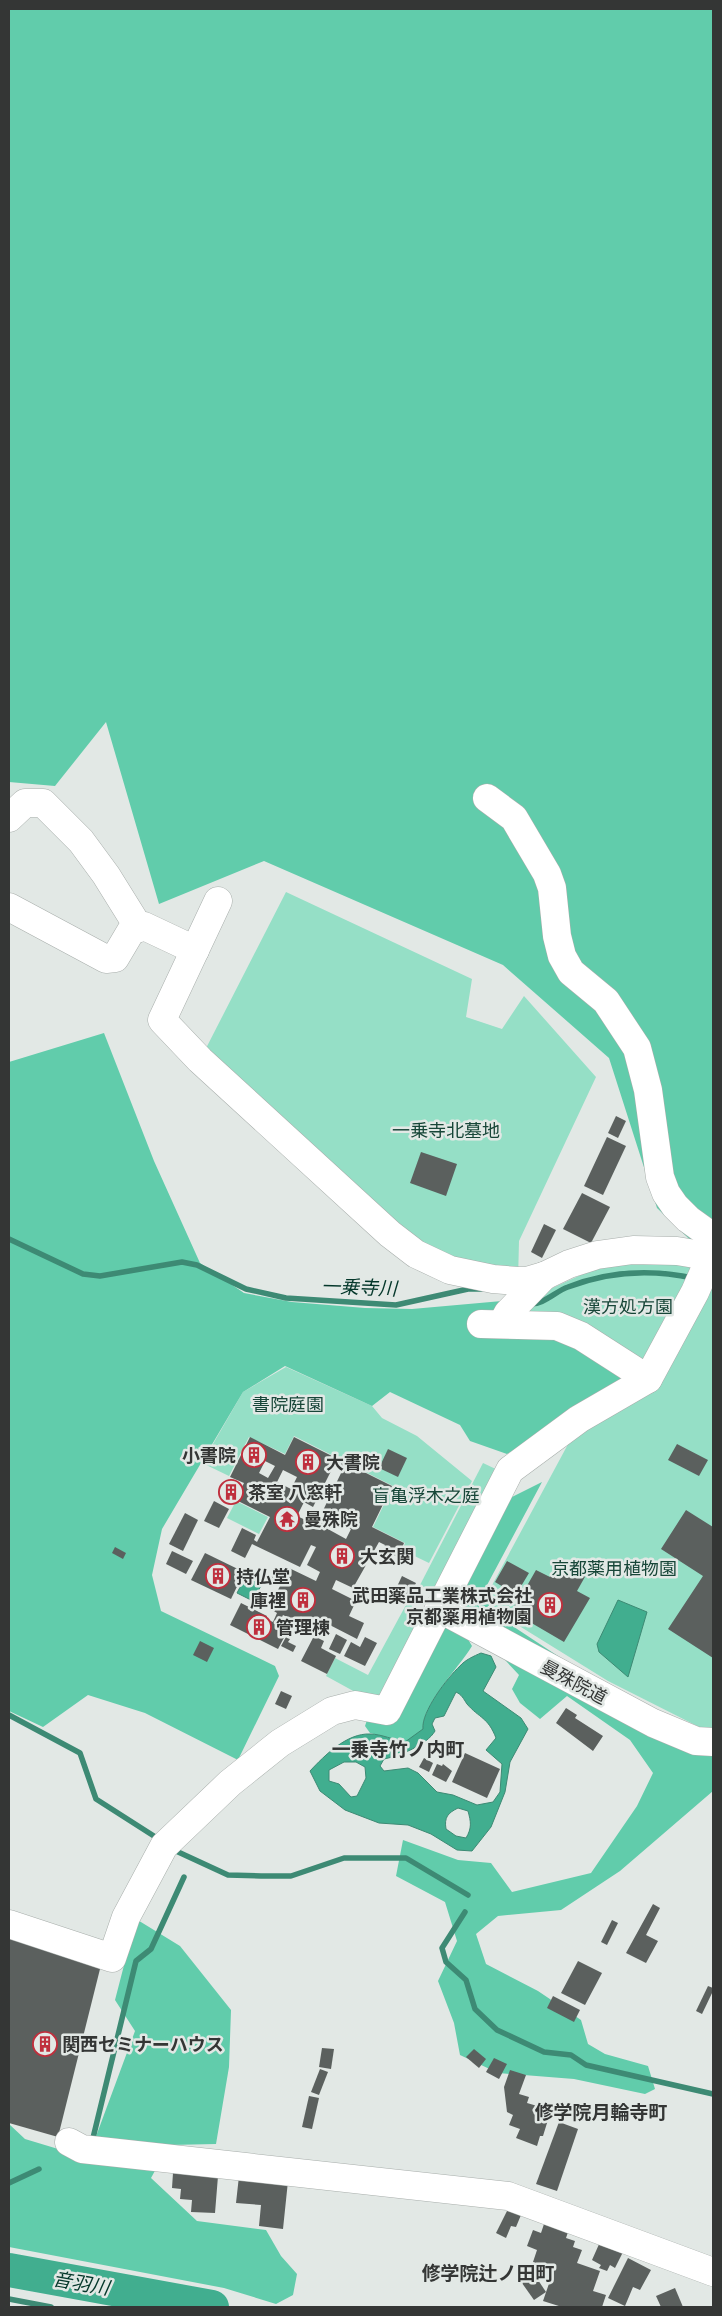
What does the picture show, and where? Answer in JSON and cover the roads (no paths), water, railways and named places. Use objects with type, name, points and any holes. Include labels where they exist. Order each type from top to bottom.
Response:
[{"type":"street","points":[[487,798],[514,818],[547,874],[552,888],[557,936],[562,956],[571,972],[606,1001],[637,1048],[648,1090],[660,1177],[666,1193],[712,1251]]},
{"type":"street","points":[[9,818],[25,803],[43,803],[81,841],[106,875],[138,928]]},
{"type":"street","points":[[218,901],[162,1020],[200,1060],[390,1234],[416,1254],[450,1270],[493,1279],[527,1281],[512,1306]]},
{"type":"street","points":[[9,907],[106,959],[115,958],[131,931],[144,926],[195,950]]},
{"type":"street","points":[[512,1306],[569,1264],[597,1255],[633,1250],[712,1251]]},
{"type":"street","points":[[9,1924],[112,1958],[126,1917],[164,1846],[230,1783],[274,1748],[332,1711],[355,1706],[387,1711],[510,1470],[578,1419],[648,1379],[695,1292],[712,1251]]},
{"type":"street","points":[[512,1306],[581,1336],[648,1379]]},
{"type":"street","name":"曼殊院道","points":[[440,1609],[653,1723],[696,1741],[713,1742]]},
{"type":"street","points":[[69,2142],[82,2149],[508,2196],[555,2211],[713,2272]]},
{"type":"waterway","name":"一乗寺川","points":[[9,1239],[83,1274],[100,1276],[182,1262],[197,1265],[246,1289],[286,1298],[396,1305],[468,1289],[481,1289]]},
{"type":"waterway","name":"一乗寺川","points":[[530,1304],[545,1300],[563,1289],[583,1282],[614,1275],[662,1273],[693,1278]]},
{"type":"waterway","points":[[9,1715],[80,1753],[96,1799],[157,1838]]},
{"type":"waterway","points":[[176,1851],[228,1875],[291,1876],[344,1858],[406,1858],[468,1895]]},
{"type":"waterway","points":[[93,2138],[136,1961],[151,1949],[184,1877]]},
{"type":"waterway","points":[[465,1912],[442,1948],[446,1962],[466,1980],[475,2009],[497,2030],[544,2052],[571,2055],[586,2065],[713,2094]]},
{"type":"waterway","points":[[9,2183],[39,2169]]},
{"type":"waterway","name":"音羽川","points":[[9,2270],[212,2307]]},
{"type":"waterway","points":[[9,2299],[51,2307]]},
{"type":"place","name":"小書院","points":[[254,1455]]},
{"type":"place","name":"大書院","points":[[308,1462]]},
{"type":"place","name":"茶室 八窓軒","points":[[231,1492]]},
{"type":"place","name":"曼殊院","points":[[287,1519]]},
{"type":"place","name":"大玄関","points":[[342,1556]]},
{"type":"place","name":"持仏堂","points":[[218,1576]]},
{"type":"place","name":"庫裡","points":[[303,1600]]},
{"type":"place","name":"武田薬品工業株式会社 京都薬用植物園","points":[[550,1605]]},
{"type":"place","name":"管理棟","points":[[259,1627]]},
{"type":"place","name":"関西セミナーハウス","points":[[45,2044]]},
{"type":"district","name":"一乗寺竹ノ内町","points":[[398,1749]]},
{"type":"district","name":"修学院月輪寺町","points":[[601,2112]]},
{"type":"district","name":"修学院辻ノ田町","points":[[488,2273]]},
{"type":"park label","name":"一乗寺北墓地","points":[[446,1130]]},
{"type":"park label","name":"漢方処方園","points":[[628,1306]]},
{"type":"park label","name":"書院庭園","points":[[288,1404]]},
{"type":"park label","name":"盲亀浮木之庭","points":[[426,1495]]},
{"type":"park label","name":"京都薬用植物園","points":[[614,1568]]}]
